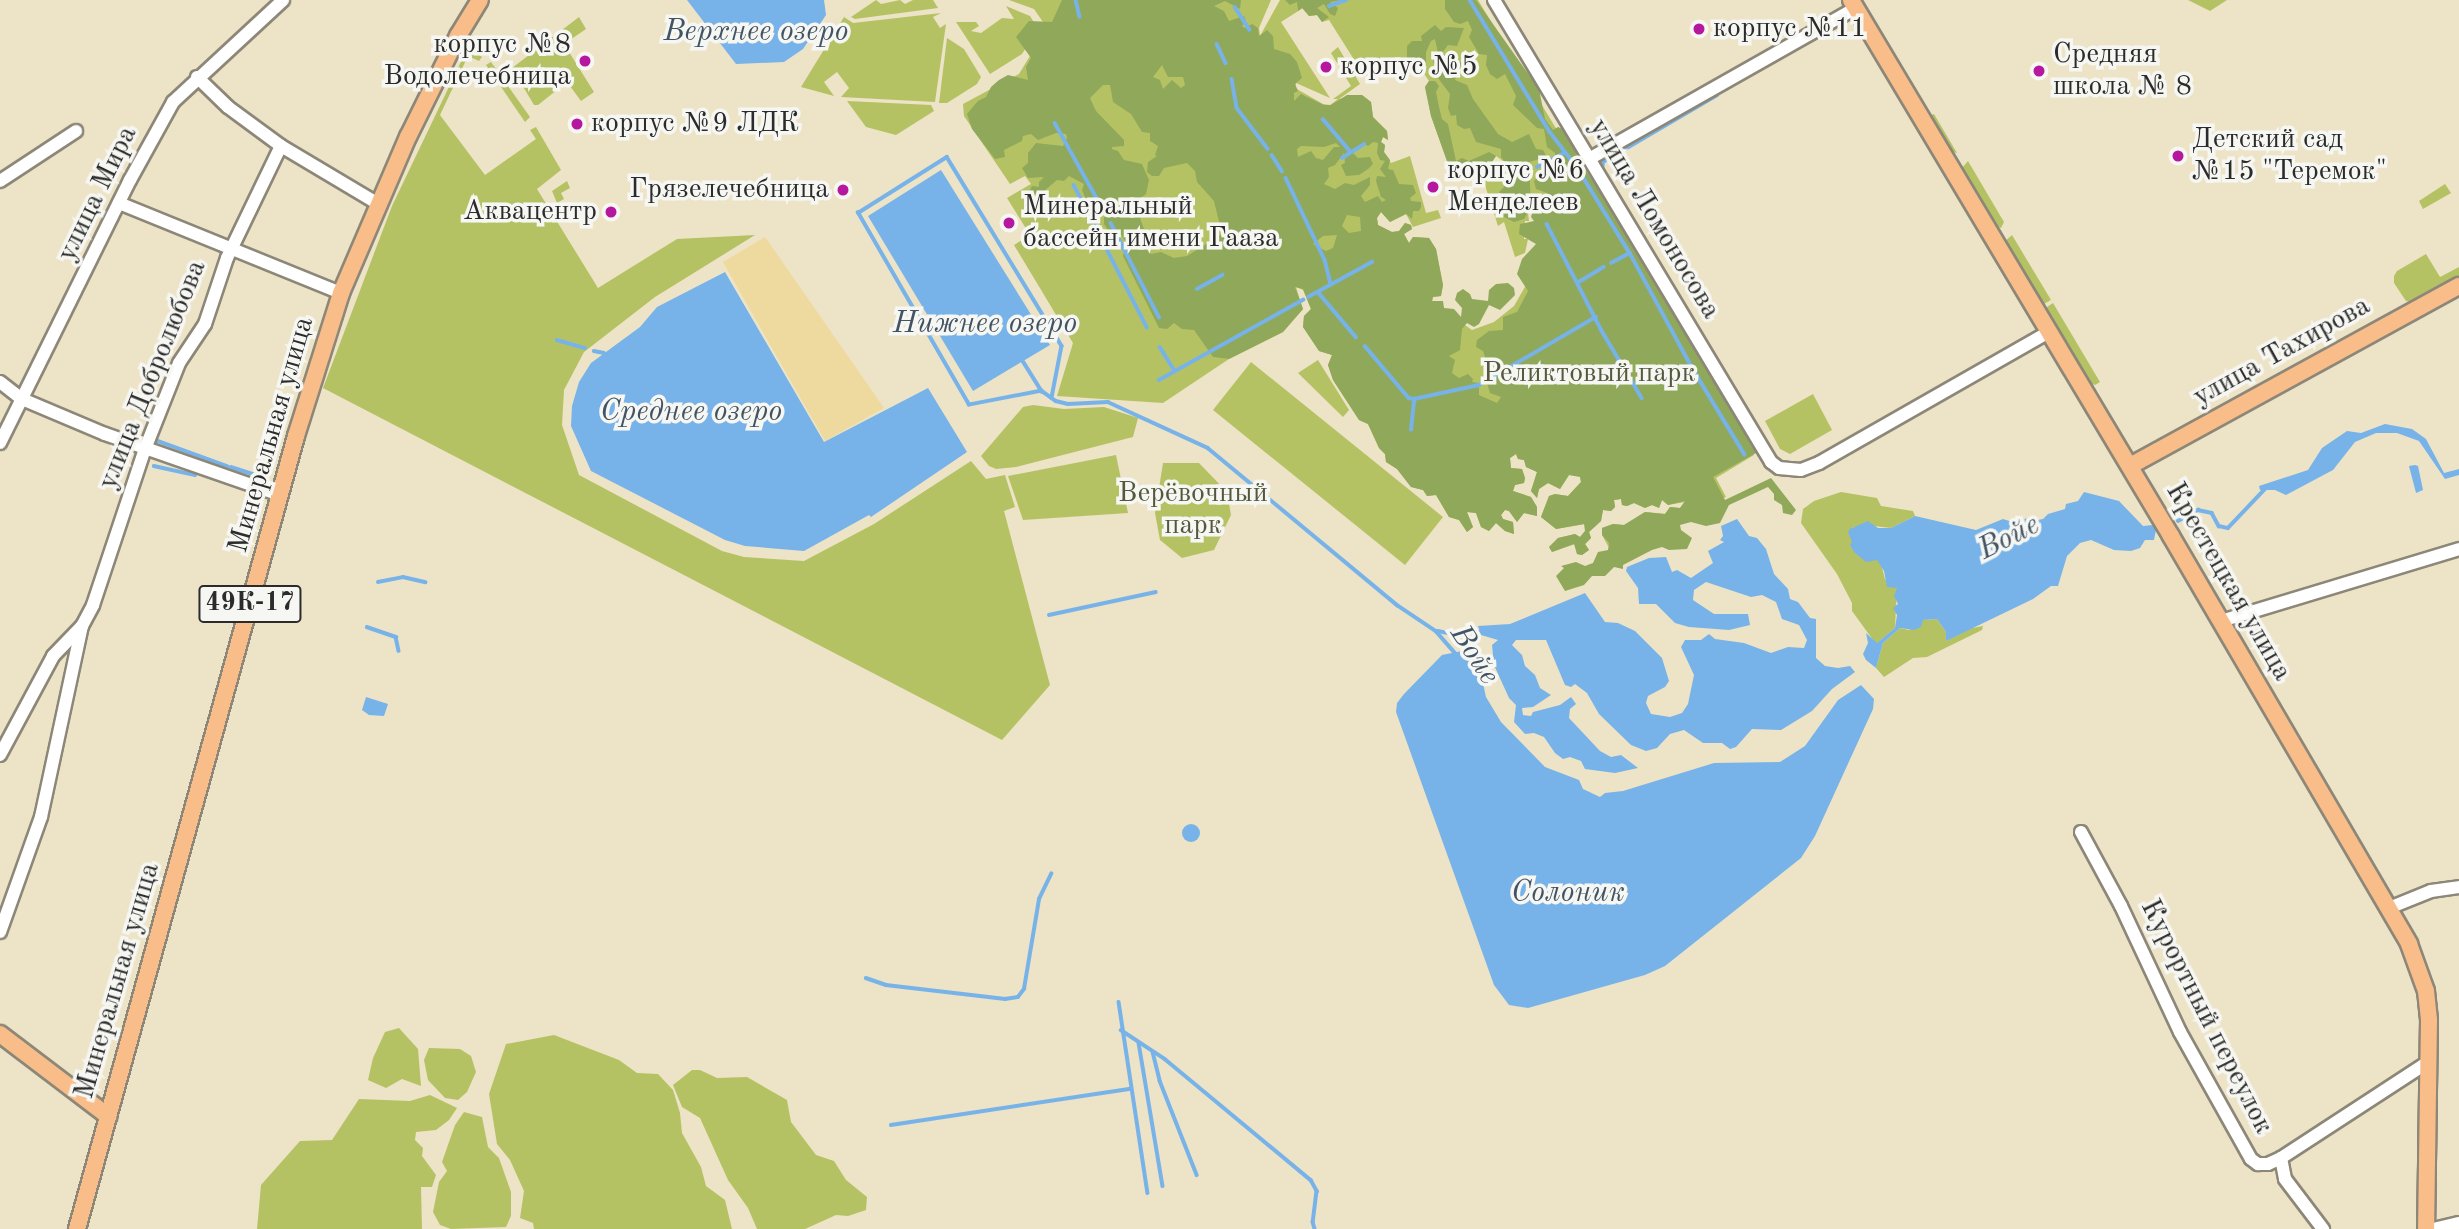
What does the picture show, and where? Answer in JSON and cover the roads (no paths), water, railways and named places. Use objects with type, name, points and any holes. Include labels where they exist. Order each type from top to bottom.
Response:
[{"type":"main road","name":"Минеральная улица","points":[[77,1229],[280,495],[341,293],[438,76],[480,0]]},
{"type":"main road","name":"Крестецкая улица","points":[[1854,4],[2130,466],[2409,944],[2426,991],[2426,1229]]},
{"type":"main road","name":"улица Тахирова","points":[[2130,466],[2459,286]]},
{"type":"main road","points":[[0,1034],[108,1116]]},
{"type":"street","name":"улица Мира","points":[[0,443],[119,203],[173,102],[283,0]]},
{"type":"street","name":"улица Ломоносова","points":[[1494,0],[1771,462],[1779,468],[1801,470],[1819,463],[2049,331]]},
{"type":"street","points":[[1589,159],[1854,4]]},
{"type":"street","points":[[197,78],[228,107],[281,146],[380,205]]},
{"type":"street","points":[[0,181],[76,131]]},
{"type":"street","name":"улица Добролюбова","points":[[0,932],[41,817],[82,626],[93,605],[145,449],[179,363],[205,324],[233,248],[281,146]]},
{"type":"street","points":[[119,203],[341,293]]},
{"type":"street","points":[[0,382],[22,399],[145,449],[280,495]]},
{"type":"street","points":[[2221,621],[2459,549]]},
{"type":"street","name":"улица Добролюбова","points":[[0,755],[53,656],[82,626]]},
{"type":"street","name":"Курортный переулок","points":[[2081,832],[2121,906],[2180,1032],[2251,1159],[2258,1164],[2268,1164],[2281,1158],[2285,1179],[2323,1229]]},
{"type":"street","points":[[2389,908],[2431,891],[2459,887]]},
{"type":"street","points":[[2281,1158],[2428,1062]]},
{"type":"street","points":[[2433,1229],[2459,1223]]},
{"type":"water","name":"Верхнее озеро","points":[[687,0],[824,0],[826,15],[803,49],[784,62],[736,64]]},
{"type":"water","name":"Нижнее озеро","points":[[941,170],[1050,345],[973,391],[868,216]]},
{"type":"water","name":"Среднее озеро","points":[[725,272],[824,442],[928,388],[967,452],[871,517],[869,515],[804,551],[745,546],[725,540],[591,471],[571,426],[572,406],[579,382],[591,363],[640,327],[657,307]]},
{"type":"water","points":[[2385,424],[2412,429],[2426,439],[2444,473],[2459,469],[2459,475],[2445,479],[2419,441],[2397,433],[2376,433],[2355,442],[2333,470],[2286,495],[2275,490],[2260,490],[2259,486],[2308,470],[2322,448],[2347,431],[2361,433]]},
{"type":"water","points":[[2409,466],[2418,466],[2423,490],[2416,493]]},
{"type":"water","points":[[2084,492],[2119,501],[2143,526],[2153,525],[2156,530],[2154,540],[2145,540],[2140,548],[2131,551],[2114,550],[2091,540],[2080,543],[2067,556],[2058,586],[2051,586],[2033,599],[1946,641],[1946,632],[1937,619],[1923,620],[1921,627],[1914,630],[1900,628],[1883,643],[1876,668],[1866,660],[1863,654],[1868,643],[1866,633],[1877,643],[1895,628],[1897,615],[1893,608],[1898,604],[1894,596],[1897,588],[1887,587],[1884,571],[1877,560],[1866,562],[1854,552],[1850,545],[1850,529],[1868,521],[1878,528],[1891,528],[1915,516],[1976,530],[2003,519],[2019,524],[2026,518],[2027,522],[2043,519],[2048,514],[2065,509],[2066,504],[2078,501]]},
{"type":"water","points":[[1737,519],[1749,536],[1757,538],[1766,549],[1774,574],[1788,589],[1790,599],[1798,602],[1810,618],[1816,619],[1816,658],[1825,666],[1850,666],[1855,672],[1832,689],[1812,711],[1781,730],[1752,729],[1736,747],[1730,749],[1722,743],[1703,743],[1684,730],[1670,734],[1657,748],[1646,751],[1631,745],[1599,714],[1587,693],[1575,684],[1571,687],[1565,685],[1546,640],[1516,640],[1512,645],[1522,655],[1525,666],[1535,675],[1540,688],[1551,695],[1533,707],[1522,708],[1523,715],[1531,716],[1533,712],[1560,705],[1571,697],[1576,704],[1570,709],[1569,718],[1600,751],[1611,757],[1621,755],[1638,768],[1615,773],[1585,769],[1581,761],[1570,757],[1563,759],[1555,753],[1544,737],[1534,733],[1525,734],[1514,722],[1516,705],[1509,698],[1494,665],[1492,645],[1498,640],[1481,635],[1478,626],[1510,624],[1585,593],[1605,622],[1618,623],[1635,631],[1662,658],[1669,681],[1665,687],[1648,696],[1646,703],[1651,714],[1670,717],[1682,713],[1688,704],[1694,675],[1681,647],[1685,640],[1701,640],[1709,634],[1715,639],[1744,643],[1771,653],[1788,647],[1804,648],[1807,640],[1799,625],[1782,619],[1776,602],[1762,595],[1751,597],[1706,582],[1694,590],[1693,600],[1714,614],[1748,614],[1750,625],[1729,630],[1689,627],[1675,623],[1656,604],[1639,604],[1638,588],[1626,571],[1627,567],[1649,558],[1666,557],[1672,572],[1677,570],[1691,578],[1713,563],[1708,551],[1724,542],[1720,540],[1723,536],[1721,526]]},
{"type":"water","name":"Солоник","points":[[1472,649],[1477,656],[1486,697],[1501,722],[1545,767],[1579,780],[1583,789],[1600,797],[1605,793],[1623,791],[1714,763],[1780,762],[1805,746],[1838,700],[1861,685],[1874,699],[1873,709],[1815,836],[1801,858],[1665,966],[1645,975],[1528,1008],[1509,1005],[1494,985],[1396,712],[1397,703],[1404,694],[1442,655]]},
{"type":"water","points":[[366,697],[388,704],[384,716],[369,715],[362,710]]},
{"type":"water","points":[[1191,824],[1197,827],[1200,833],[1197,839],[1191,842],[1185,839],[1182,833],[1185,827]]},
{"type":"waterway","points":[[1076,0],[1080,17]]},
{"type":"waterway","points":[[1329,6],[1346,0]]},
{"type":"waterway","points":[[1470,0],[1550,132],[1577,167],[1630,253],[1693,369],[1745,455]]},
{"type":"waterway","points":[[1235,7],[1250,30]]},
{"type":"waterway","points":[[1217,44],[1226,63]]},
{"type":"waterway","points":[[1232,79],[1237,108],[1268,149]]},
{"type":"waterway","points":[[1602,169],[1603,162],[1717,95]]},
{"type":"waterway","points":[[1323,119],[1351,152]]},
{"type":"waterway","points":[[1055,123],[1100,204]]},
{"type":"waterway","points":[[1342,158],[1364,144]]},
{"type":"waterway","points":[[1537,167],[1563,154]]},
{"type":"waterway","points":[[1272,155],[1282,171]]},
{"type":"waterway","points":[[1042,391],[969,405],[858,213],[947,157],[1062,346],[1052,398]]},
{"type":"waterway","points":[[1286,178],[1325,260],[1331,284]]},
{"type":"waterway","points":[[1074,185],[1147,327]]},
{"type":"waterway","points":[[1111,223],[1159,317]]},
{"type":"waterway","points":[[1547,224],[1602,331],[1642,398]]},
{"type":"waterway","points":[[1611,263],[1630,253]]},
{"type":"waterway","points":[[1308,297],[1372,262]]},
{"type":"waterway","points":[[1577,283],[1604,267]]},
{"type":"waterway","points":[[1197,289],[1222,275]]},
{"type":"waterway","points":[[1318,292],[1356,337]]},
{"type":"waterway","points":[[1159,380],[1303,300]]},
{"type":"waterway","points":[[1365,346],[1409,398],[1414,399],[1479,385],[1596,317]]},
{"type":"waterway","points":[[557,340],[585,348]]},
{"type":"waterway","points":[[1160,347],[1175,371]]},
{"type":"waterway","points":[[594,351],[604,353]]},
{"type":"waterway","name":"Войе","points":[[1023,361],[1042,391],[1056,401],[1068,404],[1108,402],[1208,448],[1397,605],[1436,631],[1456,654]]},
{"type":"waterway","points":[[1411,430],[1414,399]]},
{"type":"waterway","points":[[155,440],[227,466]]},
{"type":"waterway","points":[[154,466],[195,475]]},
{"type":"waterway","points":[[231,467],[262,477]]},
{"type":"waterway","name":"Войе","points":[[2178,521],[2198,510],[2212,513],[2219,526],[2228,528],[2265,489]]},
{"type":"waterway","points":[[378,582],[403,577],[425,582]]},
{"type":"waterway","points":[[1049,615],[1156,592]]},
{"type":"waterway","points":[[367,627],[396,637],[399,651]]},
{"type":"waterway","points":[[1438,631],[1453,634],[1483,632]]},
{"type":"waterway","points":[[866,978],[886,985],[1005,999],[1018,997],[1024,989],[1039,899],[1051,874]]},
{"type":"waterway","points":[[1119,1002],[1148,1193]]},
{"type":"waterway","points":[[1121,1030],[1165,1059],[1311,1180],[1317,1191],[1313,1222],[1315,1229]]},
{"type":"waterway","points":[[1139,1043],[1163,1186]]},
{"type":"waterway","points":[[1153,1052],[1160,1081],[1197,1175]]},
{"type":"waterway","points":[[891,1125],[1130,1089]]},
{"type":"place","name":"корпус №11","points":[[1699,29]]},
{"type":"place","name":"корпус №8 Водолечебница","points":[[585,61]]},
{"type":"place","name":"корпус №5","points":[[1326,67]]},
{"type":"place","name":"Средняя школа № 8","points":[[2039,71]]},
{"type":"place","name":"корпус №9 ЛДК","points":[[577,124]]},
{"type":"place","name":"Детский сад №15 \"Теремок\"","points":[[2178,156]]},
{"type":"place","name":"корпус №6 Менделеев","points":[[1433,187]]},
{"type":"place","name":"Грязелечебница","points":[[843,190]]},
{"type":"place","name":"Аквацентр","points":[[611,212]]},
{"type":"place","name":"Минеральный бассейн имени Гааза","points":[[1009,223]]},
{"type":"park label","name":"Реликтовый парк","points":[[1589,374]]},
{"type":"park label","name":"Верёвочный парк","points":[[1193,510]]}]
